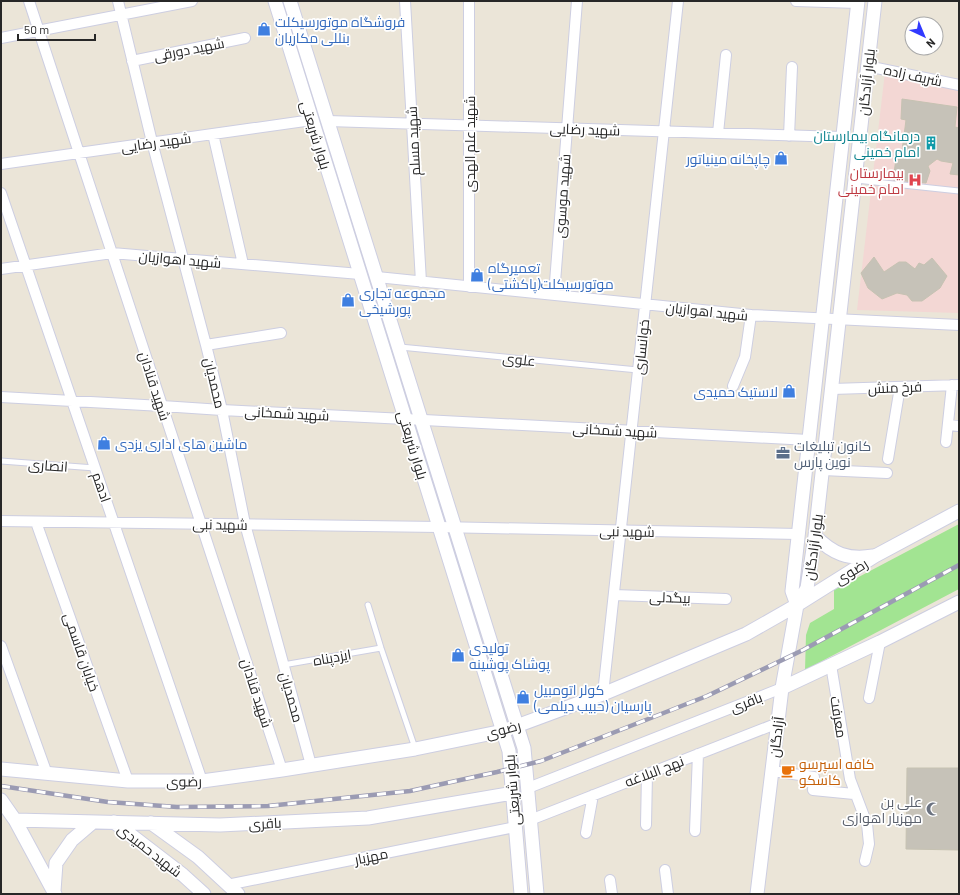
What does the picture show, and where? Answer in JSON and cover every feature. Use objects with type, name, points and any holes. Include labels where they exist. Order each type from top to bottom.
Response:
[{"type":"main road","name":"بلوار شریعتی","points":[[274,1],[509,751],[522,894]]},
{"type":"main road","name":"بلوار شریعتی","points":[[290,1],[524,748],[537,894]]},
{"type":"main road","name":"بلوار آزادگان","points":[[797,605],[807,588],[815,536],[874,1]]},
{"type":"main road","name":"بلوار آزادگان","points":[[797,605],[792,591],[857,2]]},
{"type":"main road","name":"رضوی","points":[[1,769],[128,781],[202,781],[415,749],[503,731],[604,694],[726,643],[797,605],[875,556],[959,511]]},
{"type":"main road","points":[[815,536],[824,546],[836,553],[848,557],[855,558],[875,556]]},
{"type":"main road","name":"باقری","points":[[782,688],[830,664],[880,642],[959,602]]},
{"type":"main road","name":"آزادگان","points":[[757,894],[782,688],[797,605]]},
{"type":"main road","name":"باقری","points":[[15,820],[220,825],[368,818],[512,793]]},
{"type":"main road","points":[[1,800],[15,820],[54,892]]},
{"type":"main road","points":[[54,892],[56,863],[72,840],[93,822]]},
{"type":"main road","name":"شهید حمیدی","points":[[114,822],[183,875],[204,894]]},
{"type":"main road","name":"شهید حمیدی","points":[[151,823],[198,857],[238,894]]},
{"type":"street","name":"شهید قنادان","points":[[29,1],[282,770]]},
{"type":"street","name":"محمدیان","points":[[118,1],[152,142],[184,259],[222,410],[245,524],[312,765]]},
{"type":"street","points":[[1,38],[192,1]]},
{"type":"street","name":"شهید مسلم","points":[[405,1],[421,282]]},
{"type":"street","name":"شهید علم الهدی","points":[[469,1],[469,286]]},
{"type":"street","name":"شهید موسوی","points":[[554,295],[577,1]]},
{"type":"street","name":"خوانساری","points":[[604,694],[678,1]]},
{"type":"street","points":[[796,1],[857,2]]},
{"type":"street","name":"شهید دورقی","points":[[132,61],[245,38]]},
{"type":"street","points":[[718,133],[726,55]]},
{"type":"street","name":"شریف زاده","points":[[867,66],[959,85]]},
{"type":"street","points":[[789,136],[792,67]]},
{"type":"street","name":"شهید رضایی","points":[[1,164],[312,120]]},
{"type":"street","name":"شهید رضایی","points":[[328,121],[842,137]]},
{"type":"street","points":[[213,134],[243,264]]},
{"type":"street","name":"ادهم","points":[[1,193],[202,781]]},
{"type":"street","name":"شهید اهوازیان","points":[[1,269],[112,253],[360,274]]},
{"type":"street","name":"شهید اهوازیان","points":[[377,277],[751,315],[839,320]]},
{"type":"street","points":[[733,386],[745,357],[751,315]]},
{"type":"street","points":[[839,320],[959,325]]},
{"type":"street","points":[[206,345],[281,333]]},
{"type":"street","points":[[946,442],[955,385]]},
{"type":"street","name":"فرخ منش","points":[[832,389],[955,385]]},
{"type":"street","points":[[888,459],[900,387]]},
{"type":"street","name":"شهید شمخانی","points":[[1,397],[222,410],[809,440]]},
{"type":"street","points":[[948,425],[959,426]]},
{"type":"street","points":[[823,470],[887,473]]},
{"type":"street","name":"شهید نبی","points":[[1,521],[798,534]]},
{"type":"street","name":"خیابان قاسمی","points":[[36,522],[128,781]]},
{"type":"street","name":"بیگدلی","points":[[614,594],[726,599]]},
{"type":"street","points":[[868,698],[880,642]]},
{"type":"street","points":[[1,646],[47,774]]},
{"type":"street","name":"معرفت","points":[[830,664],[850,779],[854,794],[867,824],[869,844],[865,861]]},
{"type":"street","name":"باقری","points":[[528,788],[782,688]]},
{"type":"street","name":"نهج البلاغه","points":[[530,820],[778,723]]},
{"type":"street","points":[[695,831],[698,754]]},
{"type":"street","points":[[772,772],[814,776],[813,790],[854,794]]},
{"type":"street","points":[[646,825],[647,774]]},
{"type":"street","points":[[586,833],[593,795]]},
{"type":"street","name":"مهزیار","points":[[227,884],[515,827]]},
{"type":"street","points":[[664,870],[668,894]]},
{"type":"street","points":[[610,880],[612,894]]},
{"type":"lane","points":[[855,179],[959,191]]},
{"type":"lane","name":"علوی","points":[[399,347],[638,370]]},
{"type":"lane","name":"انصاری","points":[[1,461],[95,468]]},
{"type":"lane","points":[[368,605],[415,749]]},
{"type":"lane","name":"ایزدپناه","points":[[283,665],[381,648]]},
{"type":"shaded area","name":"بیمارستان امام خمینی","points":[[885,72],[959,88],[959,313],[857,310]]},
{"type":"green space","points":[[959,524],[959,589],[805,670],[806,635],[810,623],[834,609],[834,590]]},
{"type":"building","name":"درمانگاه بیمارستان امام خمینی","points":[[902,99],[957,107],[955,127],[959,128],[959,175],[950,174],[953,163],[937,159],[928,166],[930,171],[926,183],[893,180],[896,159],[901,159],[906,120],[901,119]]},
{"type":"building","points":[[874,257],[884,272],[899,262],[906,262],[915,269],[919,263],[924,265],[932,258],[947,276],[940,288],[922,301],[912,301],[907,295],[897,293],[882,299],[868,288],[861,273]]},
{"type":"building","name":"علی بن مهزیار اهوازی","points":[[907,768],[959,768],[959,850],[906,849]]},
{"type":"railway","points":[[1,786],[108,802],[177,807],[268,806],[410,791],[497,772],[541,761],[707,696],[803,650],[959,565]]},
{"type":"place","name":"فروشگاه موتورسیکلت بنللی مکاریان","points":[[264,29]]},
{"type":"place","name":"درمانگاه بیمارستان امام خمینی","points":[[931,143]]},
{"type":"place","name":"چاپخانه مینیاتور","points":[[781,158]]},
{"type":"place","name":"بیمارستان امام خمینی","points":[[915,180]]},
{"type":"place","name":"تعمیرگاه موتورسیکلت(پاکشتی)","points":[[477,275]]},
{"type":"place","name":"مجموعه تجاری پورشیخی","points":[[348,300]]},
{"type":"place","name":"لاستیک حمیدی","points":[[789,391]]},
{"type":"place","name":"ماشین های اداری یزدی","points":[[104,443]]},
{"type":"place","name":"کانون تبلیغات نوین پارس","points":[[783,453]]},
{"type":"place","name":"تولیدی پوشاک پوشینه","points":[[458,655]]},
{"type":"place","name":"کولر اتومبیل پارسیان (حبیب دیلمی)","points":[[523,697]]},
{"type":"place","name":"کافه اسپرسو کاسکو","points":[[788,771]]},
{"type":"place","name":"علی بن مهزیار اهوازی","points":[[933,809]]}]
